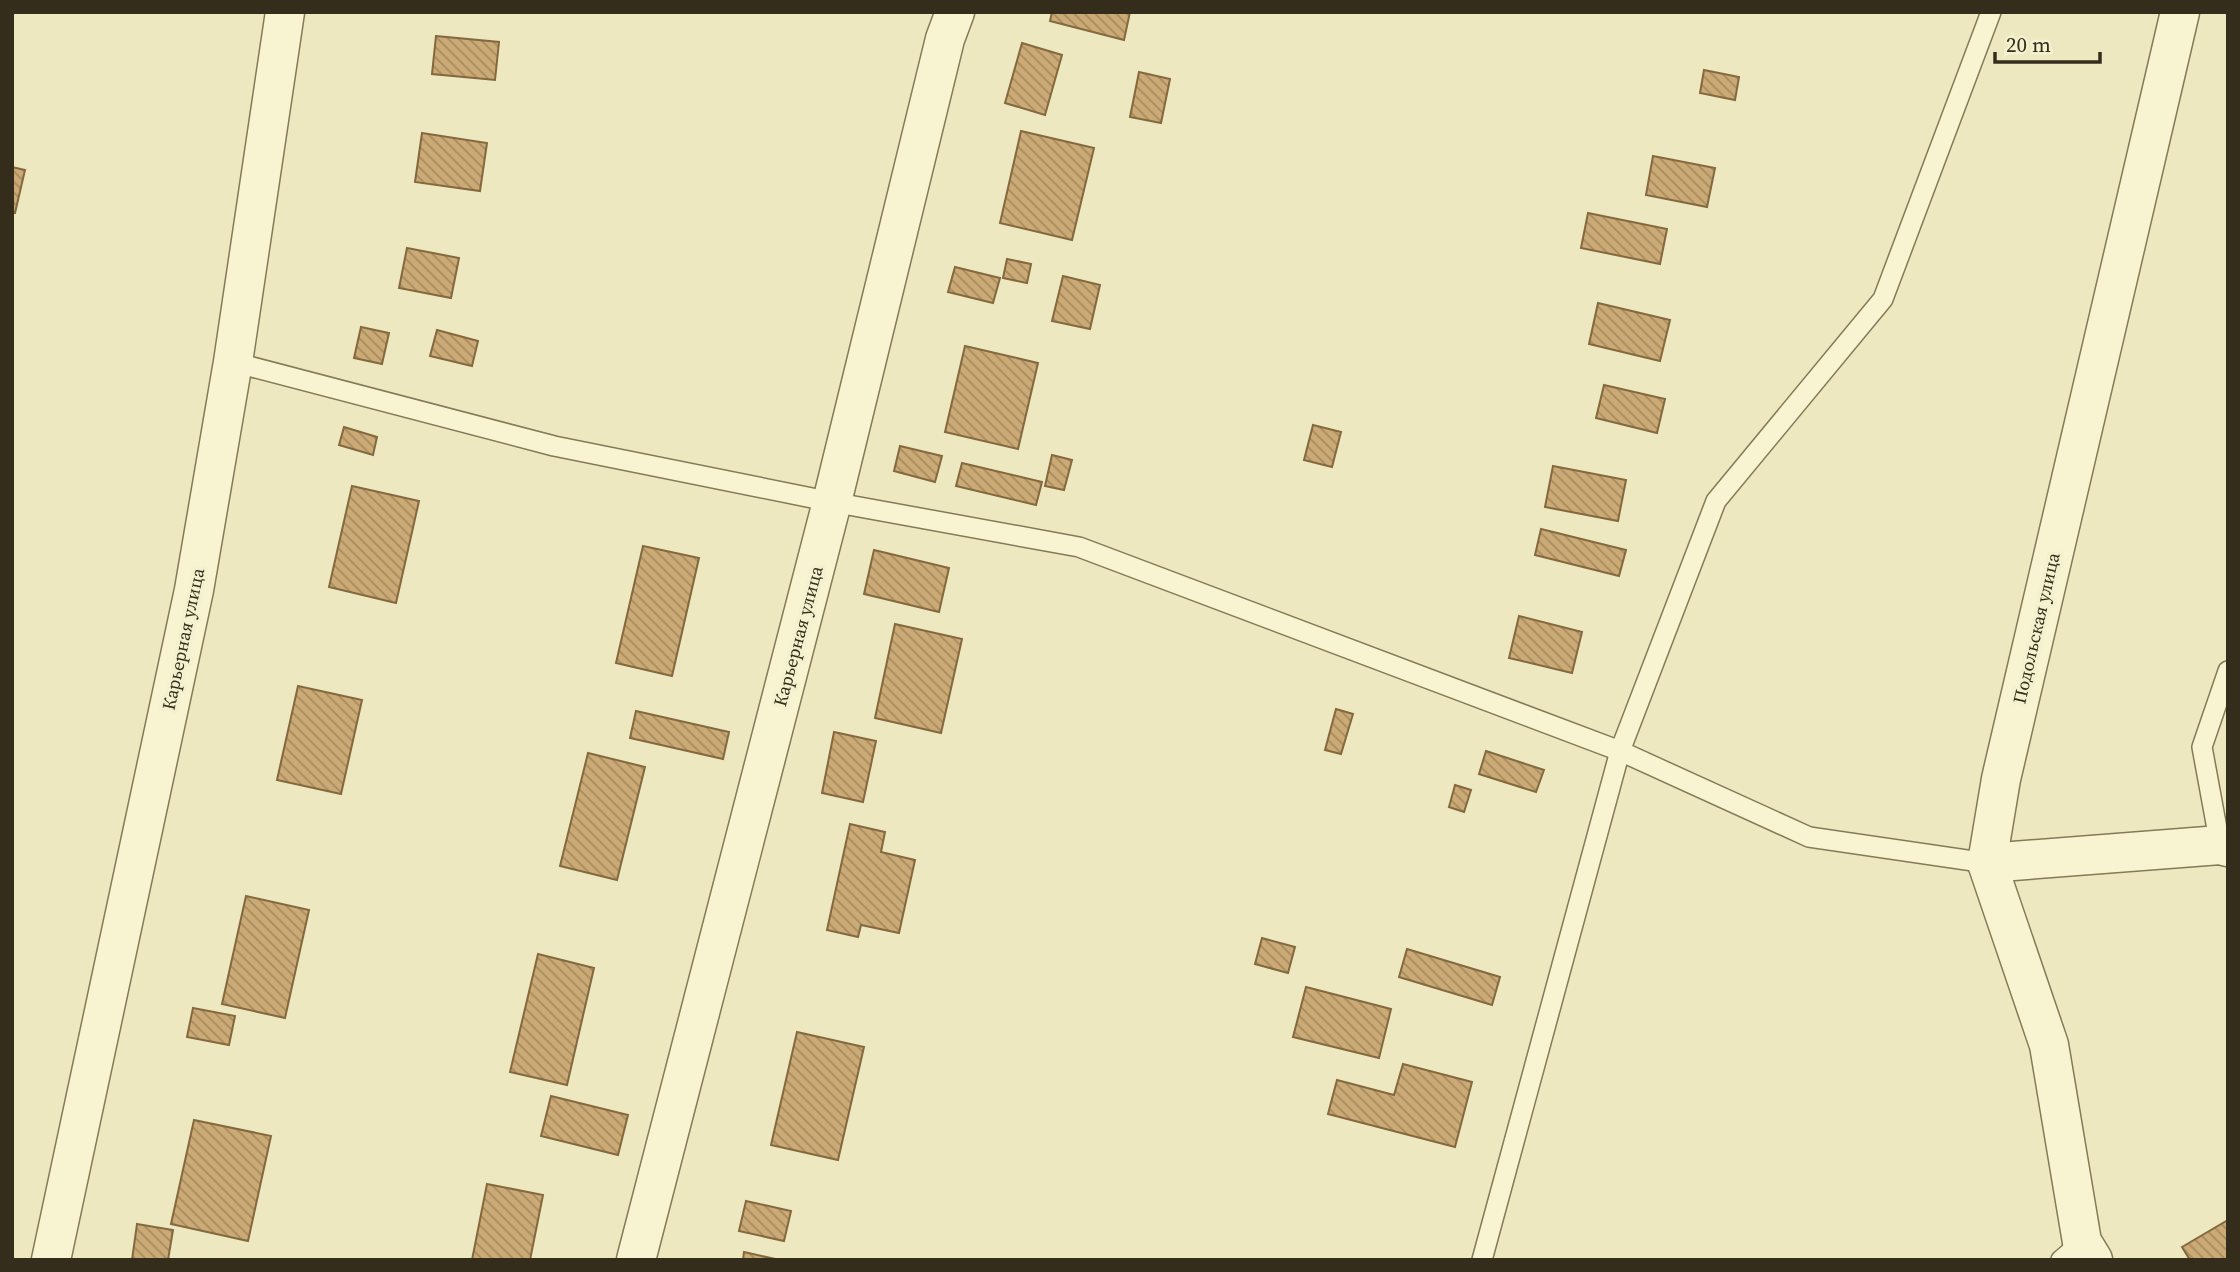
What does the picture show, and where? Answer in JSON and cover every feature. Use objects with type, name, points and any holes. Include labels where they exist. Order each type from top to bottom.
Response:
[{"type":"street","name":"Карьерная улица","points":[[51,1260],[194,590],[233,362],[285,12]]},
{"type":"street","name":"Карьерная улица","points":[[636,1260],[832,502],[945,39],[955,12]]},
{"type":"street","name":"Подольская улица","points":[[2079,1254],[2049,1045],[1987,863],[2001,779],[2180,12]]},
{"type":"street","points":[[1987,863],[2224,846]]},
{"type":"lane","points":[[1482,1260],[1620,751],[1716,501],[1884,299],[1991,12]]},
{"type":"lane","points":[[233,362],[554,446],[832,502],[1079,547],[1620,751],[1809,837],[1987,863]]},
{"type":"lane","points":[[2224,846],[2202,747],[2228,671]]},
{"type":"building","points":[[1052,12],[1130,12],[1124,40],[1050,21]]},
{"type":"building","points":[[436,36],[499,42],[495,80],[432,74]]},
{"type":"building","points":[[1022,43],[1062,55],[1045,115],[1005,103]]},
{"type":"building","points":[[1704,70],[1739,77],[1735,100],[1700,93]]},
{"type":"building","points":[[1139,72],[1170,79],[1161,123],[1130,117]]},
{"type":"building","points":[[1021,131],[1094,148],[1072,240],[1000,223]]},
{"type":"building","points":[[422,133],[487,143],[480,191],[415,182]]},
{"type":"building","points":[[1653,156],[1715,168],[1707,207],[1646,195]]},
{"type":"building","points":[[12,167],[25,170],[15,213],[12,213]]},
{"type":"building","points":[[1588,213],[1667,229],[1660,264],[1581,248]]},
{"type":"building","points":[[407,248],[459,258],[451,298],[399,288]]},
{"type":"building","points":[[1007,259],[1031,264],[1027,283],[1003,278]]},
{"type":"building","points":[[955,267],[1000,278],[993,303],[948,292]]},
{"type":"building","points":[[1063,276],[1100,285],[1090,329],[1052,321]]},
{"type":"building","points":[[1598,303],[1670,320],[1660,361],[1589,344]]},
{"type":"building","points":[[361,327],[389,333],[382,364],[354,358]]},
{"type":"building","points":[[437,330],[478,341],[472,366],[430,356]]},
{"type":"building","points":[[965,346],[1038,363],[1018,449],[945,432]]},
{"type":"building","points":[[1604,385],[1665,399],[1657,433],[1596,418]]},
{"type":"building","points":[[1313,425],[1341,432],[1332,467],[1304,460]]},
{"type":"building","points":[[344,427],[377,437],[373,455],[339,445]]},
{"type":"building","points":[[900,446],[942,456],[935,482],[894,471]]},
{"type":"building","points":[[1052,455],[1072,460],[1064,490],[1045,486]]},
{"type":"building","points":[[962,463],[1042,482],[1036,505],[956,486]]},
{"type":"building","points":[[1553,466],[1626,480],[1618,521],[1545,507]]},
{"type":"building","points":[[352,486],[419,501],[396,603],[329,587]]},
{"type":"building","points":[[1541,529],[1626,550],[1619,576],[1535,555]]},
{"type":"building","points":[[643,546],[699,558],[672,676],[616,663]]},
{"type":"building","points":[[874,550],[949,568],[939,612],[864,594]]},
{"type":"building","points":[[1519,616],[1582,632],[1572,673],[1509,658]]},
{"type":"building","points":[[895,624],[962,639],[941,733],[875,718]]},
{"type":"building","points":[[298,686],[362,700],[341,794],[277,780]]},
{"type":"building","points":[[1336,709],[1353,714],[1341,754],[1325,750]]},
{"type":"building","points":[[636,711],[729,732],[723,759],[630,738]]},
{"type":"building","points":[[834,732],[876,741],[863,802],[822,793]]},
{"type":"building","points":[[1486,751],[1544,770],[1536,792],[1479,774]]},
{"type":"building","points":[[588,753],[645,767],[617,880],[560,866]]},
{"type":"building","points":[[1455,785],[1471,790],[1464,812],[1449,807]]},
{"type":"building","points":[[850,824],[885,832],[881,852],[915,860],[899,933],[861,925],[858,937],[827,930]]},
{"type":"building","points":[[246,896],[309,910],[285,1018],[222,1004]]},
{"type":"building","points":[[1262,938],[1295,947],[1288,973],[1255,964]]},
{"type":"building","points":[[1407,949],[1500,977],[1492,1005],[1399,977]]},
{"type":"building","points":[[538,954],[594,968],[567,1085],[510,1072]]},
{"type":"building","points":[[1306,987],[1391,1009],[1379,1058],[1293,1037]]},
{"type":"building","points":[[193,1008],[235,1016],[229,1045],[187,1037]]},
{"type":"building","points":[[797,1032],[864,1047],[838,1160],[771,1145]]},
{"type":"building","points":[[1403,1064],[1472,1082],[1455,1147],[1328,1114],[1337,1080],[1394,1095]]},
{"type":"building","points":[[551,1096],[628,1115],[618,1155],[541,1136]]},
{"type":"building","points":[[194,1120],[271,1136],[248,1241],[171,1224]]},
{"type":"building","points":[[487,1184],[543,1195],[530,1260],[472,1260]]},
{"type":"building","points":[[746,1201],[791,1211],[784,1241],[739,1231]]},
{"type":"building","points":[[2228,1220],[2228,1260],[2190,1260],[2182,1247]]},
{"type":"building","points":[[137,1224],[173,1230],[168,1260],[132,1260]]},
{"type":"building","points":[[744,1252],[780,1260],[743,1260]]}]
